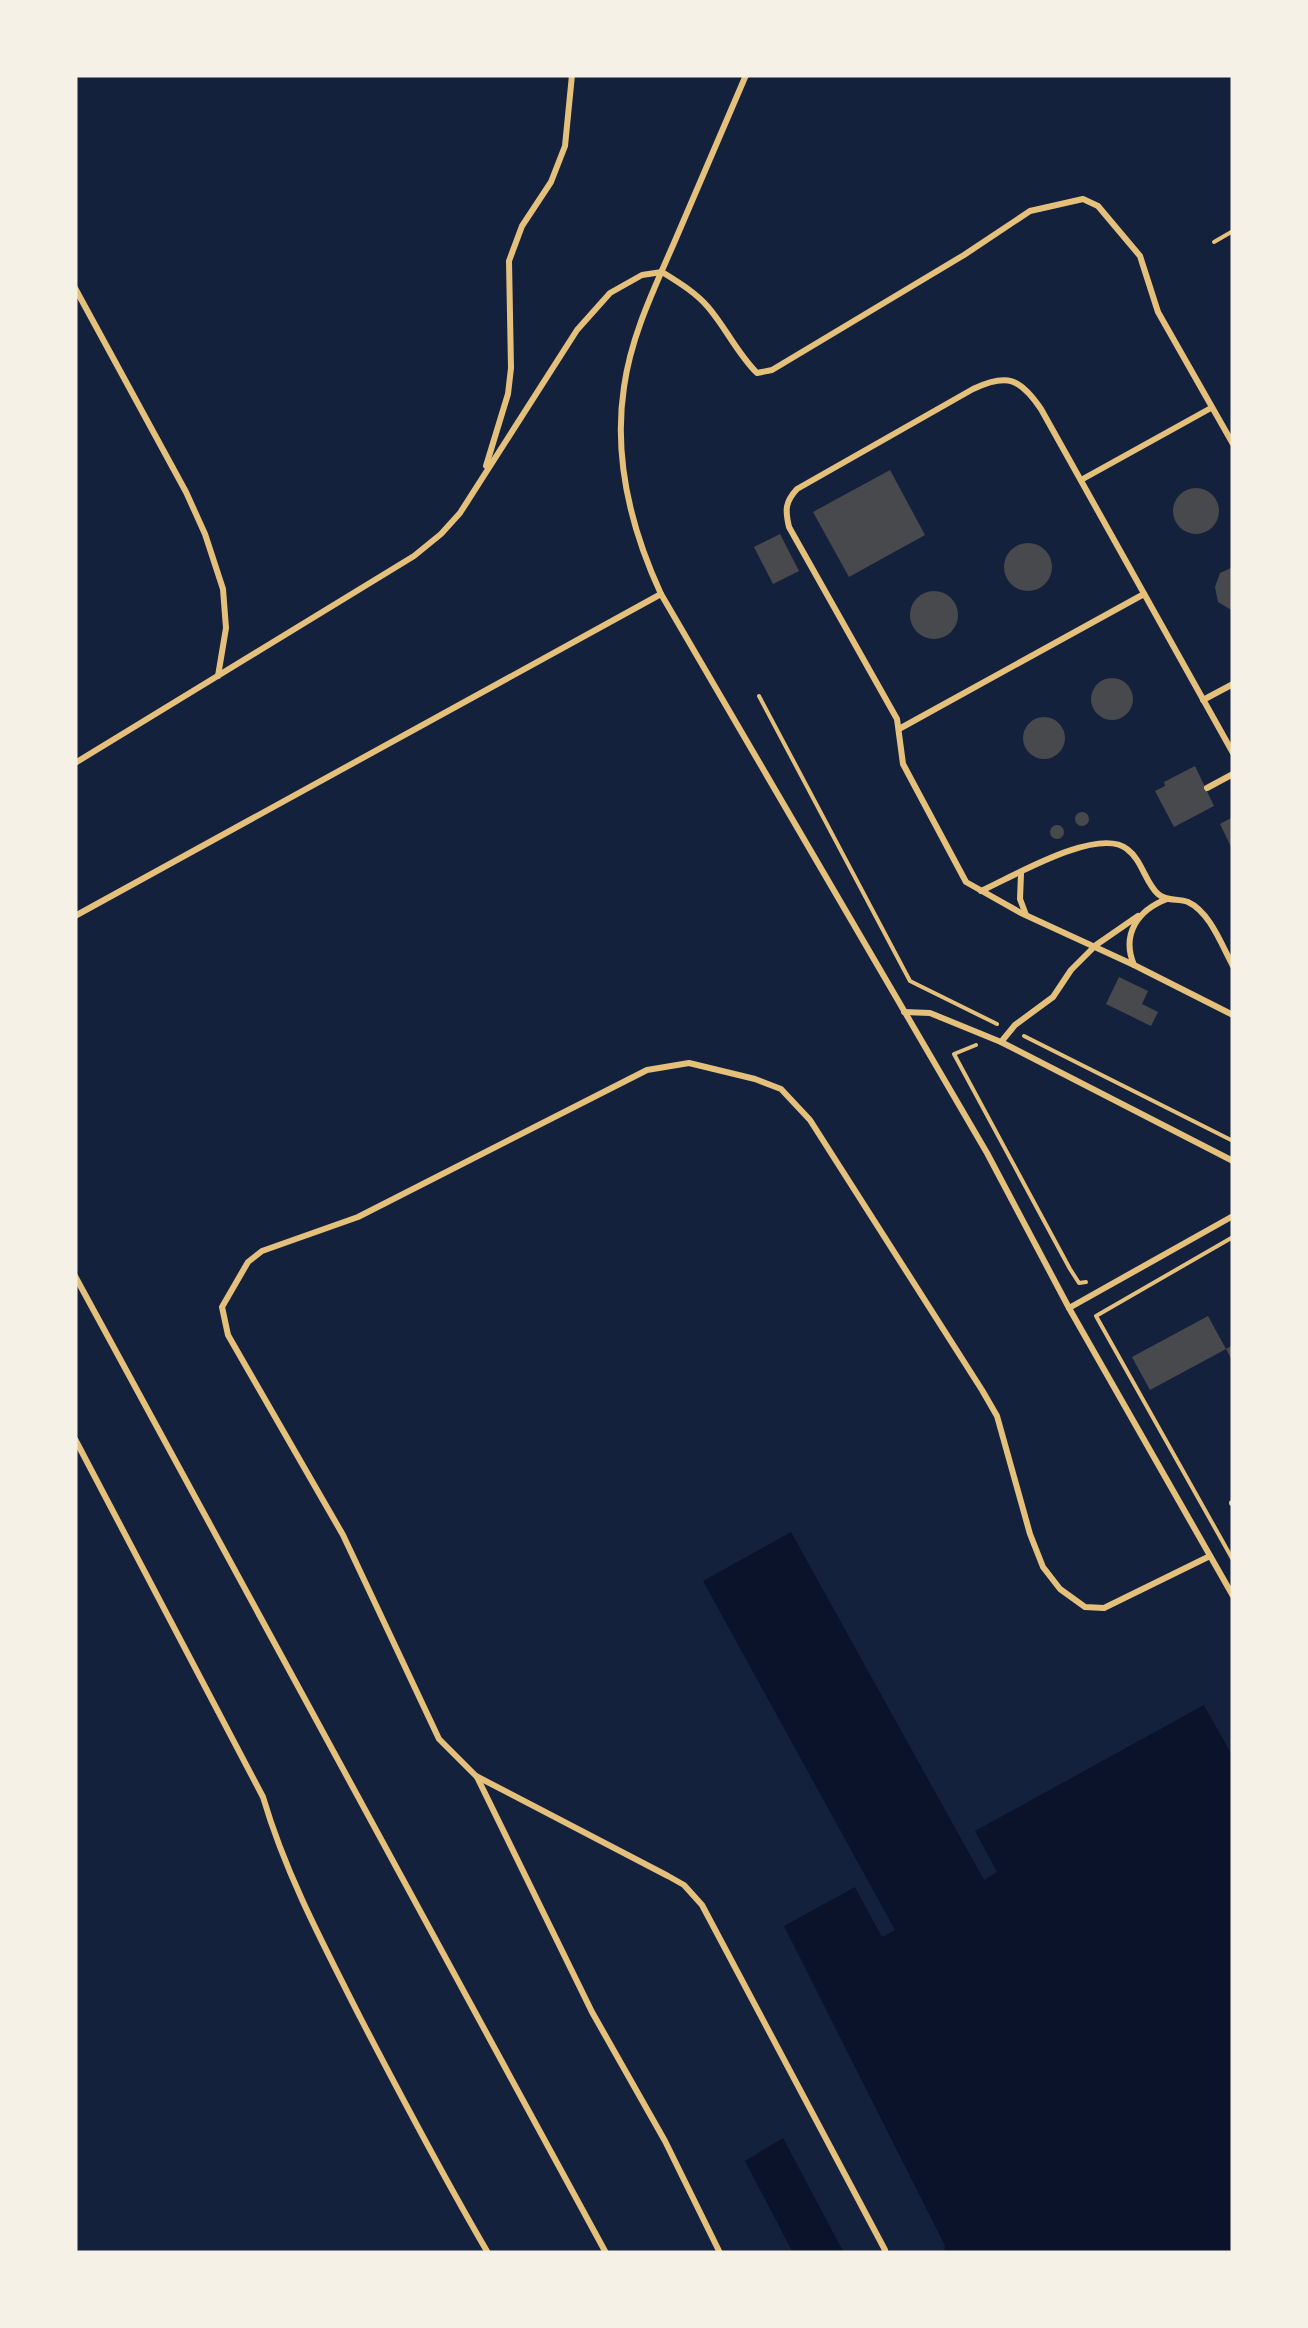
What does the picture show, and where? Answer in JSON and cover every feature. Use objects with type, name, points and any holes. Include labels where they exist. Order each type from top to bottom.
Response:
[{"type":"lane","points":[[482,478],[508,394],[509,261],[522,226],[551,182],[565,146],[572,75]]},
{"type":"lane","points":[[746,75],[635,338],[624,388],[622,454],[627,503],[661,594],[988,1153],[1069,1308],[1233,1596]]},
{"type":"lane","points":[[75,763],[414,556],[442,534],[577,330],[610,293],[642,275],[662,272],[694,293],[757,374],[772,370],[1030,211],[1083,199],[1098,206],[1140,256],[1158,312],[1233,444]]},
{"type":"lane","points":[[75,288],[205,534],[223,589],[226,628],[218,678]]},
{"type":"lane","points":[[1233,753],[1028,389],[994,379],[797,489],[788,498],[785,509],[789,527],[899,728],[903,764],[966,882],[1233,1015]]},
{"type":"lane","points":[[1082,480],[1212,408]]},
{"type":"lane","points":[[75,916],[661,594]]},
{"type":"lane","points":[[899,728],[1144,594]]},
{"type":"lane","points":[[1203,700],[1233,684]]},
{"type":"lane","points":[[1207,788],[1233,774]]},
{"type":"lane","points":[[980,891],[1068,851],[1111,843],[1131,852],[1158,894],[1188,902],[1202,913],[1233,966]]},
{"type":"lane","points":[[1021,873],[1020,899],[1026,915]]},
{"type":"lane","points":[[1001,1042],[1010,1030],[1054,998],[1071,970],[1094,947],[1167,899]]},
{"type":"lane","points":[[1134,965],[1128,943],[1139,915]]},
{"type":"lane","points":[[903,1012],[930,1013],[1001,1042],[1233,1161]]},
{"type":"lane","points":[[885,2250],[702,1905],[684,1885],[476,1776],[439,1739],[343,1535],[228,1334],[222,1307],[248,1262],[262,1250],[358,1217],[647,1070],[689,1063],[755,1078],[782,1089],[810,1120],[998,1416],[1030,1534],[1043,1567],[1060,1589],[1085,1607],[1104,1608],[1210,1556]]},
{"type":"lane","points":[[1069,1308],[1233,1216]]},
{"type":"lane","points":[[75,1276],[606,2253]]},
{"type":"lane","points":[[75,1438],[255,1781],[300,1898],[339,1976],[435,2162],[488,2253]]},
{"type":"lane","points":[[476,1776],[592,2012],[666,2142],[720,2253]]},
{"type":"path","points":[[1214,242],[1233,231]]},
{"type":"path","points":[[759,696],[910,981],[1233,1141]]},
{"type":"path","points":[[954,1054],[1070,1269],[1079,1283],[1091,1280]]},
{"type":"path","points":[[1233,1238],[1096,1316],[1233,1560]]},
{"type":"water","points":[[791,1532],[984,1880],[997,1872],[975,1831],[1204,1705],[1233,1757],[1233,2253],[944,2253],[945,2246],[784,1926],[855,1887],[882,1937],[895,1930],[703,1581]]},
{"type":"water","points":[[783,2138],[844,2253],[793,2253],[745,2161]]},
{"type":"building","points":[[890,470],[925,535],[849,577],[813,512]]},
{"type":"building","points":[[1196,488],[1212,495],[1219,511],[1212,527],[1196,534],[1180,527],[1173,511],[1180,495]]},
{"type":"building","points":[[780,534],[799,571],[773,584],[754,547]]},
{"type":"building","points":[[1028,543],[1045,550],[1052,567],[1045,584],[1028,591],[1011,584],[1004,567],[1011,550]]},
{"type":"building","points":[[1233,567],[1233,611],[1218,602],[1215,587],[1220,573]]},
{"type":"building","points":[[934,591],[951,598],[958,615],[951,632],[934,639],[917,632],[910,615],[917,598]]},
{"type":"building","points":[[1112,678],[1127,684],[1133,699],[1127,714],[1112,720],[1097,714],[1091,699],[1097,684]]},
{"type":"building","points":[[1044,717],[1059,723],[1065,738],[1059,753],[1044,759],[1029,753],[1023,738],[1029,723]]},
{"type":"building","points":[[1195,766],[1214,806],[1174,827],[1155,791]]},
{"type":"building","points":[[1082,812],[1089,819],[1082,826],[1075,819]]},
{"type":"building","points":[[1233,817],[1233,851],[1220,824]]},
{"type":"building","points":[[1057,825],[1064,832],[1057,839],[1050,832]]},
{"type":"building","points":[[1119,977],[1148,991],[1142,1004],[1158,1012],[1151,1026],[1106,1004]]},
{"type":"building","points":[[1208,1316],[1226,1349],[1150,1390],[1132,1357]]}]
